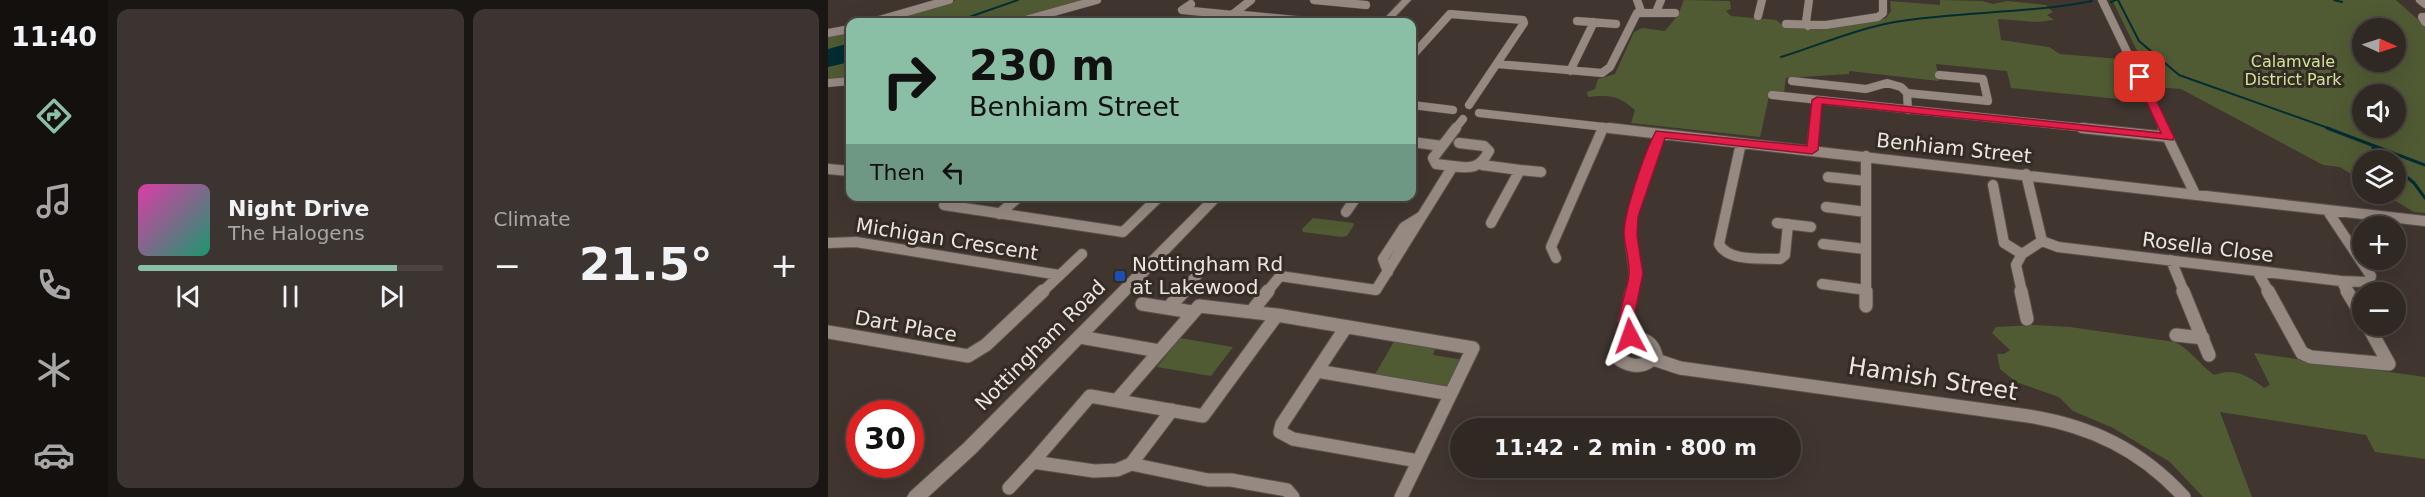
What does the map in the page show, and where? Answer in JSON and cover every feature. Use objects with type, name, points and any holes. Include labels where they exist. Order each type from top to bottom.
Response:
[{"type":"street","points":[[886,18],[949,0]]},
{"type":"street","points":[[1034,18],[1097,0]]},
{"type":"street","points":[[1228,18],[1251,0]]},
{"type":"street","points":[[1314,0],[1369,2]]},
{"type":"street","points":[[1389,18],[1407,0]]},
{"type":"street","points":[[1637,0],[1641,11]]},
{"type":"street","points":[[1656,12],[1661,0]]},
{"type":"street","points":[[1758,16],[1762,0]]},
{"type":"street","points":[[1808,26],[1806,22],[1809,0]]},
{"type":"street","points":[[1786,24],[1808,26],[1882,15],[1883,0]]},
{"type":"street","points":[[2102,0],[2195,194]]},
{"type":"street","points":[[2420,0],[2425,4]]},
{"type":"street","points":[[1358,13],[1369,2]]},
{"type":"street","points":[[1191,4],[1182,10],[1274,18]]},
{"type":"street","points":[[1497,64],[1597,74],[1607,70],[1634,15],[1641,11],[1675,13]]},
{"type":"street","points":[[1416,52],[1450,14],[1523,20],[1524,23],[1469,105]]},
{"type":"street","points":[[2425,17],[2422,17],[2425,22]]},
{"type":"street","points":[[1577,21],[1616,24]]},
{"type":"street","points":[[1570,71],[1594,22]]},
{"type":"street","points":[[828,33],[846,30]]},
{"type":"street","points":[[1792,81],[1866,89],[1887,83],[1901,87],[1907,93],[1988,101],[1983,79],[1939,75]]},
{"type":"street","points":[[828,83],[846,81]]},
{"type":"street","points":[[1907,93],[1908,110]]},
{"type":"street","points":[[1772,96],[2169,137]]},
{"type":"street","points":[[1812,150],[1817,100]]},
{"type":"street","points":[[1416,105],[1453,110],[1469,105],[1478,107],[1479,113],[1463,119],[1442,146],[1434,158],[1436,164],[1470,168],[1482,165],[1541,172]]},
{"type":"street","points":[[1453,110],[1455,117],[1463,119]]},
{"type":"street","name":"Benhiam Street","points":[[1479,113],[2425,221]]},
{"type":"street","points":[[1556,258],[1551,247],[1603,127]]},
{"type":"street","points":[[1631,338],[1625,321],[1636,274],[1630,235],[1632,217],[1660,134]]},
{"type":"street","points":[[1416,143],[1442,146]]},
{"type":"street","points":[[1459,143],[1488,148],[1490,151],[1482,165]]},
{"type":"street","points":[[1741,143],[1719,244],[1722,250],[1729,255],[1780,259],[1785,255],[1783,224],[1811,227]]},
{"type":"street","points":[[1866,156],[1866,306]]},
{"type":"street","points":[[1252,311],[1280,276],[1376,290],[1453,166]]},
{"type":"street","points":[[828,169],[846,171]]},
{"type":"street","points":[[1491,224],[1520,170]]},
{"type":"street","points":[[2026,174],[2042,241],[2022,254],[2016,265],[2027,320]]},
{"type":"street","points":[[1828,177],[1866,181]]},
{"type":"street","points":[[1993,185],[2004,243],[2022,254]]},
{"type":"street","points":[[950,201],[944,206],[1124,232],[1155,201]]},
{"type":"street","points":[[999,214],[1014,201]]},
{"type":"street","name":"Nottingham Road","points":[[916,497],[970,448],[1213,201]]},
{"type":"street","points":[[1346,212],[1354,201]]},
{"type":"street","points":[[1826,207],[1866,212]]},
{"type":"street","name":"Rosella Close","points":[[2042,241],[2058,247],[2341,281],[2369,282],[2371,276],[2327,210]]},
{"type":"street","name":"Michigan Crescent","points":[[828,243],[856,242],[1059,275]]},
{"type":"street","points":[[1823,244],[1866,249]]},
{"type":"street","name":"Dart Place","points":[[828,332],[968,356],[986,345],[1082,254]]},
{"type":"street","points":[[2171,261],[2209,355]]},
{"type":"street","points":[[1168,308],[1207,264]]},
{"type":"street","points":[[2257,271],[2302,353],[2342,360],[2389,364],[2389,360],[2374,336]]},
{"type":"street","points":[[2341,281],[2352,299]]},
{"type":"street","points":[[1822,284],[1866,290]]},
{"type":"street","points":[[1142,304],[1192,312]]},
{"type":"street","points":[[1117,400],[1199,306],[1252,311],[1473,348],[1401,497]]},
{"type":"street","points":[[1009,488],[1090,396],[1203,416],[1277,315]]},
{"type":"street","points":[[1346,327],[1280,432],[1293,439],[1418,461]]},
{"type":"street","points":[[2176,334],[2203,338]]},
{"type":"street","points":[[1080,337],[1159,351]]},
{"type":"street","points":[[1631,338],[1649,341],[1656,350],[1653,359],[1646,365],[1636,366],[1620,360],[1618,347],[1631,338]]},
{"type":"street","name":"Hamish Street","points":[[1653,359],[1680,368],[1885,394],[2072,425],[2103,436],[2133,452],[2159,472],[2184,497]]},
{"type":"street","points":[[1317,371],[1451,394]]},
{"type":"street","points":[[1033,462],[1094,471],[1117,470],[1131,464],[1172,411]]},
{"type":"street","name":"Nottingham Road","points":[[930,497],[970,448]]},
{"type":"street","points":[[1131,464],[1208,480],[1231,480],[1287,490],[1293,497]]},
{"type":"green space","points":[[956,0],[1090,0],[1022,18],[894,18]]},
{"type":"green space","points":[[1684,0],[1730,1],[1731,9],[1726,11],[1731,16],[1776,20],[1785,27],[1806,29],[1878,21],[1886,18],[1891,11],[1890,1],[1940,5],[1940,0],[1982,1],[1993,4],[2007,1],[2046,5],[2053,12],[2047,15],[2054,20],[2038,22],[1998,19],[2001,40],[2049,47],[2060,54],[2120,59],[2139,101],[2011,88],[2007,71],[1936,64],[1939,81],[1849,71],[1849,74],[1786,78],[1784,93],[1770,92],[1760,137],[1631,123],[1635,110],[1623,101],[1608,96],[1588,97],[1587,92],[1595,89],[1598,79],[1615,74],[1634,32],[1642,28],[1665,31],[1678,15]]},
{"type":"green space","name":"Calamvale District Park","points":[[2112,0],[2396,0],[2425,26],[2425,213],[2414,212],[2401,204],[2406,204],[2406,150],[2352,150],[2352,175],[2340,167],[2323,165],[2181,89],[2155,87]]},
{"type":"green space","points":[[846,32],[846,77],[828,79],[828,36]]},
{"type":"green space","points":[[1313,218],[1353,223],[1354,225],[1347,236],[1342,237],[1303,232],[1302,229]]},
{"type":"green space","points":[[2034,325],[2070,327],[2175,342],[2214,375],[2235,372],[2264,388],[2270,385],[2254,353],[2425,377],[2425,459],[2375,452],[2366,435],[2220,412],[2252,497],[2203,497],[2170,462],[2113,428],[2073,411],[2059,397],[2016,382],[2000,369],[1997,354],[2004,354],[2010,350],[1992,333],[1996,327]]},
{"type":"green space","points":[[1180,338],[1233,347],[1211,376],[1157,367]]},
{"type":"green space","points":[[1395,340],[1436,346],[1433,355],[1464,360],[1450,388],[1374,376]]},
{"type":"water","points":[[846,44],[846,63],[828,67],[828,49]]},
{"type":"waterway","points":[[966,18],[1018,0]]},
{"type":"waterway","points":[[2111,2],[2116,0]]},
{"type":"waterway","points":[[2118,0],[2139,41],[2179,75],[2331,129]]},
{"type":"waterway","points":[[2334,0],[2342,2]]},
{"type":"waterway","points":[[1781,57],[1852,33],[1895,22],[2092,1]]},
{"type":"waterway","points":[[2327,128],[2425,165]]},
{"type":"waterway","points":[[2406,176],[2425,198]]},
{"type":"place","name":"Nottingham Rd at Lakewood","points":[[1120,276]]},
{"type":"route","points":[[1630,336],[1625,321],[1636,274],[1630,235],[1632,217],[1660,134],[1812,150],[1817,100],[2169,137],[2140,77]]}]
